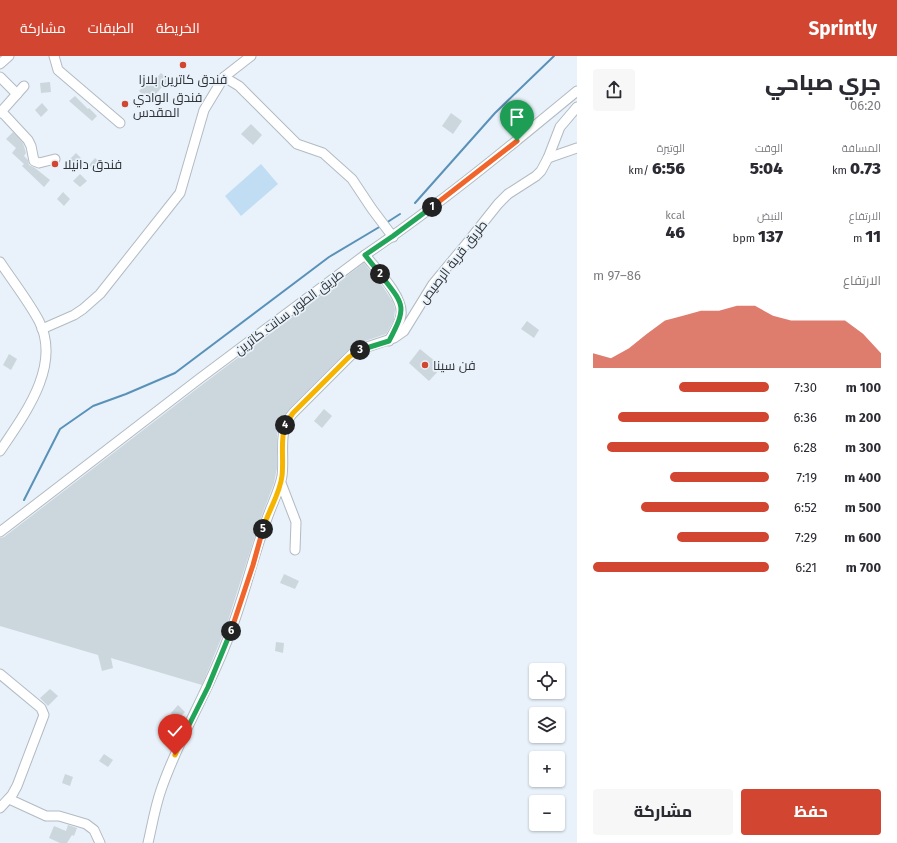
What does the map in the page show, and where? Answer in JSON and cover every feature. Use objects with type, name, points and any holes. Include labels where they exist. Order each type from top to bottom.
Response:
[{"type":"street","points":[[0,64],[9,56]]},
{"type":"street","points":[[54,56],[57,68],[60,72],[120,123]]},
{"type":"street","points":[[42,329],[74,315],[100,294],[180,193],[204,110],[224,77],[251,56]]},
{"type":"street","points":[[0,77],[17,94]]},
{"type":"street","points":[[224,77],[239,86],[297,144],[323,153],[352,179],[372,209],[393,236]]},
{"type":"street","points":[[24,86],[1,112],[28,140],[31,146],[32,159],[34,161],[39,163],[56,159]]},
{"type":"street","name":"طريق الطور, سانت كاترين","points":[[0,532],[205,374],[365,255],[393,236],[517,141],[577,91]]},
{"type":"street","name":"طريق قرية الرصيص","points":[[148,843],[160,792],[181,742],[208,687],[226,645],[265,524],[281,483],[283,467],[283,433],[286,422],[289,417],[352,354],[361,349],[389,341],[400,335],[433,284],[498,204],[508,194],[536,176],[545,165],[560,127],[577,107]]},
{"type":"street","points":[[548,158],[577,148]]},
{"type":"street","points":[[365,255],[401,304],[402,310],[400,321],[389,341]]},
{"type":"street","points":[[0,262],[38,320],[45,341],[46,353],[42,377],[26,410],[3,439],[0,451]]},
{"type":"street","points":[[281,483],[296,522],[295,550]]},
{"type":"street","points":[[0,674],[41,708],[44,715],[17,786],[0,808]]},
{"type":"street","points":[[8,799],[46,816],[59,816],[86,824],[94,830],[100,843]]},
{"type":"shaded area","points":[[261,164],[278,184],[241,216],[225,196]]},
{"type":"building","points":[[161,73],[171,82],[164,89],[162,87],[150,101],[139,91],[146,83],[149,86]]},
{"type":"building","points":[[50,82],[51,92],[41,93],[40,83]]},
{"type":"building","points":[[75,96],[97,116],[92,121],[69,101]]},
{"type":"building","points":[[42,103],[48,110],[41,117],[35,110]]},
{"type":"building","points":[[451,113],[462,121],[453,134],[442,126]]},
{"type":"building","points":[[251,124],[262,135],[253,145],[241,134]]},
{"type":"building","points":[[13,132],[23,143],[26,153],[24,156],[28,160],[29,165],[50,180],[44,187],[22,166],[24,164],[12,153],[16,148],[6,139]]},
{"type":"building","points":[[76,153],[84,161],[75,170],[67,162]]},
{"type":"building","points":[[95,158],[102,164],[95,171],[89,165]]},
{"type":"building","points":[[80,174],[87,181],[80,187],[73,181]]},
{"type":"building","points":[[63,192],[70,199],[64,206],[57,199]]},
{"type":"building","points":[[364,263],[393,302],[395,309],[394,320],[386,334],[359,343],[348,350],[289,409],[283,417],[277,434],[277,468],[274,483],[259,523],[226,627],[202,685],[111,658],[113,668],[102,671],[98,655],[0,626],[0,538],[4,537],[203,384]]},
{"type":"building","points":[[527,321],[539,330],[534,338],[521,329]]},
{"type":"building","name":"فن سينا","points":[[420,349],[442,367],[429,381],[409,363]]},
{"type":"building","points":[[9,354],[17,359],[11,370],[3,365]]},
{"type":"building","points":[[324,409],[332,416],[322,428],[314,421]]},
{"type":"building","points":[[284,574],[299,581],[295,589],[280,583]]},
{"type":"building","points":[[276,642],[284,643],[283,653],[275,651]]},
{"type":"building","points":[[50,689],[58,696],[48,706],[40,698]]},
{"type":"building","points":[[178,705],[185,712],[177,720],[171,713]]},
{"type":"building","points":[[104,754],[113,760],[108,767],[99,761]]},
{"type":"building","points":[[65,774],[73,777],[70,786],[62,783]]},
{"type":"building","points":[[68,825],[77,828],[74,836],[72,835],[67,843],[60,843],[49,838],[54,826],[66,831]]},
{"type":"waterway","points":[[415,203],[495,113],[554,56]]},
{"type":"waterway","points":[[386,223],[400,214]]},
{"type":"waterway","points":[[24,500],[60,429],[93,406],[175,373],[329,257],[381,226]]},
{"type":"place","name":"فندق كاترين بلازا","points":[[183,65]]},
{"type":"place","name":"فندق الوادي المقدس","points":[[125,104]]},
{"type":"place","name":"فندق دانيلا","points":[[55,164]]},
{"type":"place","name":"فن سينا","points":[[425,365]]},
{"type":"route","points":[[175,755],[208,687],[226,645],[265,524],[281,483],[283,467],[283,433],[286,422],[289,417],[352,354],[361,349],[389,341],[400,321],[402,310],[399,298],[365,255],[393,236],[517,141]]}]
